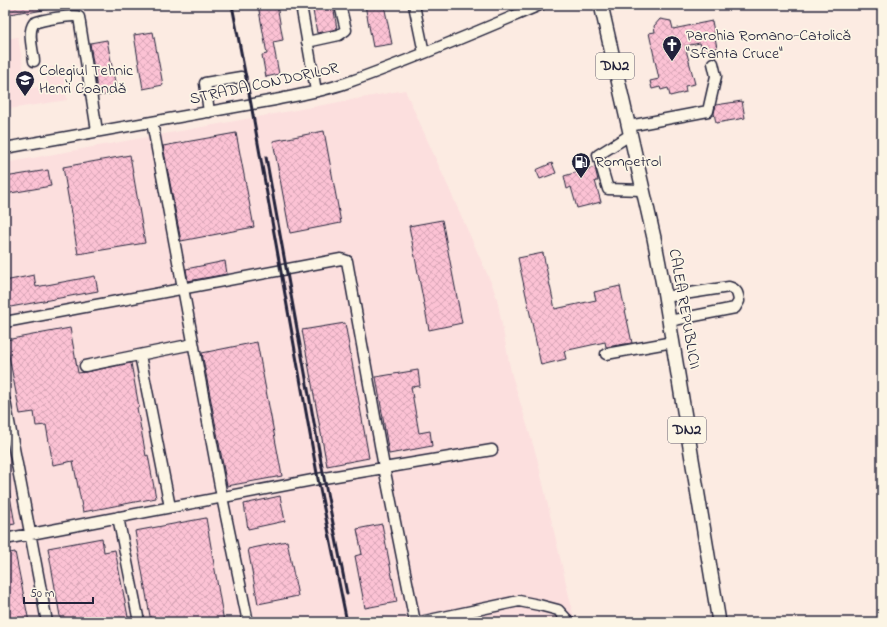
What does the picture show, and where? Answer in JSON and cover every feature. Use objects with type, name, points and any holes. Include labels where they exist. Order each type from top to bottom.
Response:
[{"type":"main road","name":"CALEA REPUBLICII","points":[[601,5],[643,190],[665,297],[719,622]]},
{"type":"street","points":[[300,5],[316,91]]},
{"type":"street","points":[[307,42],[339,35],[346,30],[340,5]]},
{"type":"street","points":[[414,5],[424,53]]},
{"type":"street","name":"STRADA CONDORILOR","points":[[5,148],[275,100],[316,91],[345,83],[424,53],[540,5]]},
{"type":"street","points":[[34,61],[31,34],[32,24],[68,16],[79,17],[97,132]]},
{"type":"street","points":[[643,190],[608,189],[598,155],[629,131],[708,111],[716,76],[713,63]]},
{"type":"street","points":[[209,112],[205,83],[241,77]]},
{"type":"street","points":[[152,122],[222,497],[248,622]]},
{"type":"street","points":[[5,322],[341,259],[347,261],[384,467],[415,622]]},
{"type":"street","points":[[665,297],[729,287],[736,291],[739,301],[735,308],[669,321]]},
{"type":"street","points":[[606,354],[673,342]]},
{"type":"street","points":[[85,366],[194,344]]},
{"type":"street","points":[[140,355],[170,507]]},
{"type":"street","points":[[5,401],[47,622]]},
{"type":"street","points":[[5,539],[384,467],[492,450]]},
{"type":"street","points":[[118,517],[139,622]]},
{"type":"street","points":[[420,622],[519,601],[558,610],[569,622]]},
{"type":"shaded area","points":[[18,37],[27,89],[48,86],[45,68],[62,66],[67,100],[9,109],[7,98],[5,98],[5,39]]},
{"type":"shaded area","points":[[405,90],[497,299],[511,372],[537,458],[575,622],[5,622],[5,163]]},
{"type":"building","points":[[5,5],[48,5],[48,9],[5,15]]},
{"type":"building","points":[[258,5],[277,5],[283,40],[273,42],[279,74],[266,77],[262,55],[267,54]]},
{"type":"building","points":[[312,5],[333,5],[337,29],[317,33]]},
{"type":"building","points":[[365,5],[384,5],[392,44],[373,47]]},
{"type":"building","name":"Parohia Romano-Catolică \"Sfanta Cruce\"","points":[[660,19],[671,21],[673,29],[712,21],[717,48],[702,51],[700,43],[685,46],[695,84],[685,86],[686,92],[670,96],[668,88],[661,90],[660,87],[652,89],[650,81],[659,79],[649,33],[655,32],[654,26]]},
{"type":"building","points":[[153,32],[163,85],[143,89],[134,35]]},
{"type":"building","points":[[107,40],[117,93],[98,96],[90,43]]},
{"type":"building","points":[[742,101],[745,118],[716,123],[714,113],[716,105]]},
{"type":"building","points":[[324,131],[341,223],[290,233],[273,141]]},
{"type":"building","points":[[236,133],[254,227],[181,241],[163,146]]},
{"type":"building","points":[[130,155],[145,243],[78,254],[63,167]]},
{"type":"building","points":[[552,163],[556,173],[540,179],[536,170]]},
{"type":"building","points":[[595,167],[598,181],[595,181],[601,202],[577,208],[571,187],[567,189],[564,176]]},
{"type":"building","points":[[48,170],[51,186],[5,194],[5,177]]},
{"type":"building","points":[[442,220],[462,323],[429,330],[409,226]]},
{"type":"building","points":[[543,253],[555,309],[596,300],[594,292],[620,286],[632,343],[606,347],[605,342],[564,351],[566,359],[541,365],[518,258]]},
{"type":"building","points":[[225,261],[227,274],[188,281],[186,269]]},
{"type":"building","points":[[34,275],[36,287],[95,276],[98,291],[5,308],[5,281]]},
{"type":"building","points":[[345,323],[369,458],[327,466],[302,330]]},
{"type":"building","points":[[70,328],[78,373],[131,363],[139,407],[137,408],[156,498],[83,512],[73,461],[53,465],[46,425],[36,426],[34,412],[20,414],[6,340]]},
{"type":"building","points":[[257,342],[282,476],[227,486],[202,353]]},
{"type":"building","points":[[418,370],[420,386],[411,387],[419,433],[430,431],[432,446],[389,454],[376,377]]},
{"type":"building","points":[[5,491],[9,491],[15,524],[5,526]]},
{"type":"building","points":[[280,496],[285,521],[248,529],[244,504]]},
{"type":"building","points":[[206,518],[224,622],[151,622],[135,531]]},
{"type":"building","points":[[382,524],[397,602],[365,608],[355,556],[362,554],[357,529]]},
{"type":"building","points":[[102,538],[104,552],[115,550],[129,622],[61,622],[48,548]]},
{"type":"building","points":[[287,541],[298,596],[258,604],[248,549]]},
{"type":"building","points":[[15,552],[29,622],[5,622],[5,554]]},
{"type":"railway","points":[[232,5],[318,479],[347,622]]},
{"type":"railway","points":[[266,157],[324,478],[347,594]]},
{"type":"place","name":"Parohia Romano-Catolică \"Sfanta Cruce\"","points":[[672,62]]},
{"type":"place","name":"Colegiul Tehnic Henri Coandă","points":[[25,97]]},
{"type":"place","name":"Rompetrol","points":[[581,179]]}]
